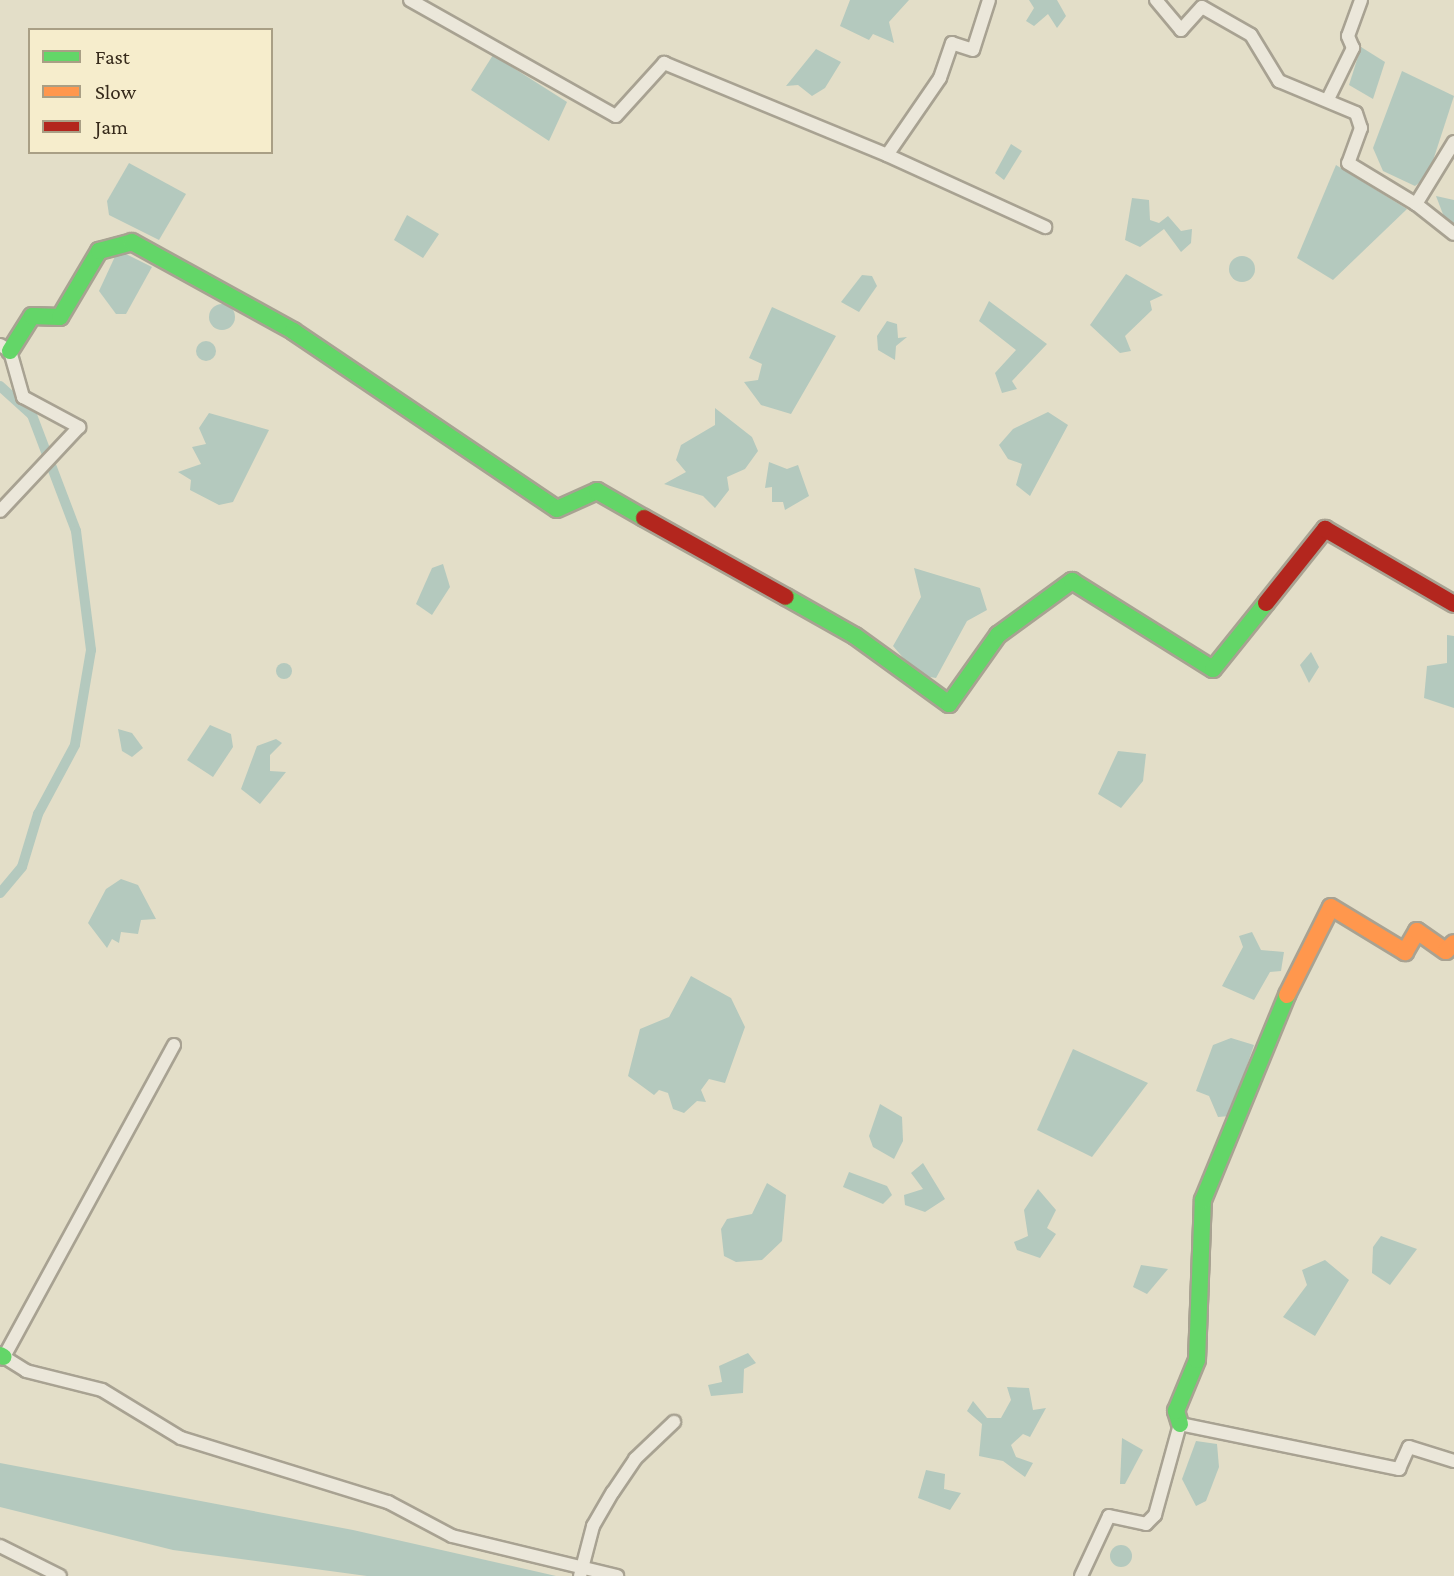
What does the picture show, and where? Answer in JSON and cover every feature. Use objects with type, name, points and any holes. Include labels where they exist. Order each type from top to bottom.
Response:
[{"type":"street","points":[[410,0],[617,116],[664,63],[887,155],[1045,227]]},
{"type":"street","points":[[887,155],[940,78],[952,43],[973,50],[989,0]]},
{"type":"street","points":[[1156,0],[1181,30],[1202,7],[1251,35],[1279,81],[1329,97],[1356,113],[1361,128],[1348,163],[1416,204],[1454,234]]},
{"type":"street","points":[[1329,97],[1353,47],[1348,36],[1361,0]]},
{"type":"street","points":[[1416,204],[1454,142]]},
{"type":"street","points":[[0,511],[79,427],[23,397],[5,348],[32,316],[60,317],[99,251],[132,242],[293,331],[558,509],[597,491],[855,636],[948,704],[998,635],[1072,581],[1213,669],[1325,529],[1454,604]]},
{"type":"street","points":[[1081,1576],[1109,1516],[1146,1524],[1155,1515],[1181,1424],[1175,1411],[1196,1360],[1203,1200],[1274,1022],[1331,907],[1405,953],[1417,931],[1446,951],[1454,943]]},
{"type":"street","points":[[174,1045],[2,1356],[26,1371],[102,1390],[181,1438],[388,1502],[452,1536],[582,1572],[617,1576]]},
{"type":"street","points":[[582,1572],[593,1526],[613,1492],[635,1459],[674,1422]]},
{"type":"street","points":[[1181,1424],[1399,1469],[1409,1447],[1454,1461]]},
{"type":"street","points":[[0,1546],[60,1576]]},
{"type":"shaded area","points":[[850,0],[909,0],[889,22],[894,43],[873,34],[869,40],[840,26]]},
{"type":"shaded area","points":[[1029,0],[1057,0],[1066,16],[1057,28],[1048,14],[1034,26],[1026,21],[1034,8]]},
{"type":"shaded area","points":[[1361,47],[1385,62],[1373,99],[1349,85]]},
{"type":"shaded area","points":[[816,49],[841,62],[825,88],[812,96],[798,85],[786,86]]},
{"type":"shaded area","points":[[493,55],[567,102],[549,141],[471,90]]},
{"type":"shaded area","points":[[1402,71],[1454,96],[1428,176],[1415,186],[1383,171],[1373,148]]},
{"type":"shaded area","points":[[1011,144],[1022,151],[1004,180],[995,173]]},
{"type":"shaded area","points":[[129,163],[186,194],[159,240],[109,215],[107,201]]},
{"type":"shaded area","points":[[1336,165],[1407,209],[1333,280],[1297,258]]},
{"type":"shaded area","points":[[1436,196],[1454,200],[1454,227],[1446,222]]},
{"type":"shaded area","points":[[1132,198],[1149,200],[1150,220],[1159,223],[1168,216],[1181,231],[1192,229],[1191,243],[1181,252],[1164,229],[1140,247],[1125,240]]},
{"type":"shaded area","points":[[407,215],[439,234],[423,258],[394,240]]},
{"type":"shaded area","points":[[118,250],[152,267],[126,314],[116,314],[99,291]]},
{"type":"shaded area","points":[[1242,256],[1251,260],[1255,269],[1251,278],[1242,282],[1233,278],[1229,269],[1233,260]]},
{"type":"shaded area","points":[[1126,274],[1163,295],[1150,301],[1152,310],[1125,336],[1131,351],[1120,353],[1090,325]]},
{"type":"shaded area","points":[[862,275],[872,276],[877,286],[859,312],[841,302]]},
{"type":"shaded area","points":[[989,301],[1047,344],[1012,381],[1017,389],[1002,393],[995,373],[1016,350],[979,321]]},
{"type":"shaded area","points":[[222,304],[231,308],[235,317],[231,326],[222,330],[213,326],[209,317],[213,308]]},
{"type":"shaded area","points":[[772,307],[836,336],[791,414],[761,405],[744,382],[758,380],[762,364],[749,358]]},
{"type":"shaded area","points":[[887,321],[897,324],[898,338],[907,337],[896,346],[895,360],[878,350],[877,336]]},
{"type":"shaded area","points":[[206,341],[213,344],[216,351],[213,358],[206,361],[199,358],[196,351],[199,344]]},
{"type":"shaded area","points":[[715,408],[752,437],[758,451],[745,469],[727,477],[729,490],[715,508],[703,496],[664,484],[686,472],[676,460],[681,445],[715,425]]},
{"type":"shaded area","points":[[1048,412],[1068,425],[1030,496],[1016,485],[1022,464],[1008,459],[999,445],[1013,429]]},
{"type":"shaded area","points":[[209,413],[269,430],[233,502],[219,505],[190,490],[191,480],[178,472],[201,464],[192,447],[206,444],[199,428]]},
{"type":"shaded area","points":[[769,462],[787,469],[798,465],[809,496],[785,510],[783,502],[772,502],[772,487],[765,488]]},
{"type":"shaded area","points":[[443,564],[450,587],[432,615],[416,604],[432,568]]},
{"type":"shaded area","points":[[914,568],[980,588],[987,610],[967,621],[936,678],[918,675],[893,646],[921,597]]},
{"type":"shaded area","points":[[1447,635],[1454,636],[1454,708],[1424,698],[1427,666],[1447,663]]},
{"type":"shaded area","points":[[1311,652],[1319,667],[1309,683],[1300,665]]},
{"type":"shaded area","points":[[284,663],[290,665],[290,677],[284,679],[278,677],[276,671],[278,665]]},
{"type":"shaded area","points":[[210,725],[231,734],[233,747],[213,777],[187,760]]},
{"type":"shaded area","points":[[118,729],[132,733],[143,748],[132,757],[122,751]]},
{"type":"shaded area","points":[[276,739],[282,743],[270,755],[270,771],[286,772],[260,804],[241,789],[257,746]]},
{"type":"shaded area","points":[[1118,751],[1146,754],[1143,781],[1121,808],[1098,794]]},
{"type":"shaded area","points":[[121,879],[138,885],[156,919],[141,920],[138,934],[121,932],[119,943],[112,939],[107,948],[88,923],[106,889]]},
{"type":"shaded area","points":[[1252,932],[1261,950],[1284,952],[1281,971],[1270,972],[1254,1000],[1222,986],[1243,947],[1239,936]]},
{"type":"shaded area","points":[[691,976],[731,998],[745,1027],[725,1083],[709,1079],[701,1090],[706,1102],[697,1101],[684,1113],[673,1109],[668,1093],[659,1090],[654,1095],[628,1076],[640,1029],[669,1017]]},
{"type":"shaded area","points":[[1231,1038],[1254,1045],[1230,1116],[1218,1117],[1209,1096],[1196,1091],[1213,1045]]},
{"type":"shaded area","points":[[1073,1049],[1148,1083],[1092,1157],[1037,1130]]},
{"type":"shaded area","points":[[880,1104],[902,1117],[903,1141],[894,1159],[873,1147],[869,1136]]},
{"type":"shaded area","points":[[923,1163],[945,1199],[925,1212],[905,1205],[904,1195],[923,1189],[911,1173]]},
{"type":"shaded area","points":[[849,1172],[887,1186],[892,1195],[883,1204],[843,1187]]},
{"type":"shaded area","points":[[767,1183],[786,1195],[782,1241],[762,1260],[736,1262],[724,1256],[721,1229],[727,1219],[752,1214]]},
{"type":"shaded area","points":[[1038,1189],[1056,1210],[1047,1228],[1056,1234],[1040,1258],[1017,1250],[1014,1242],[1028,1236],[1024,1210]]},
{"type":"shaded area","points":[[1381,1236],[1417,1249],[1390,1285],[1372,1273],[1373,1247]]},
{"type":"shaded area","points":[[1325,1260],[1349,1280],[1315,1336],[1283,1317],[1307,1285],[1302,1270]]},
{"type":"shaded area","points":[[1141,1265],[1168,1269],[1147,1294],[1133,1287]]},
{"type":"shaded area","points":[[748,1353],[756,1363],[744,1369],[743,1393],[711,1396],[708,1385],[722,1382],[719,1366]]},
{"type":"shaded area","points":[[1007,1387],[1029,1388],[1033,1410],[1046,1408],[1030,1437],[1023,1434],[1011,1445],[1016,1457],[1033,1463],[1025,1477],[1003,1461],[979,1456],[982,1424],[967,1411],[973,1401],[987,1418],[1001,1418],[1011,1400]]},
{"type":"shaded area","points":[[1122,1438],[1143,1450],[1125,1484],[1120,1484]]},
{"type":"shaded area","points":[[1196,1441],[1217,1444],[1219,1467],[1206,1501],[1196,1506],[1182,1479]]},
{"type":"shaded area","points":[[0,1463],[353,1530],[556,1576],[367,1576],[173,1550],[0,1507]]},
{"type":"shaded area","points":[[926,1470],[945,1474],[944,1489],[961,1493],[950,1510],[918,1498]]},
{"type":"shaded area","points":[[1121,1545],[1129,1548],[1132,1556],[1129,1564],[1121,1567],[1113,1564],[1110,1556],[1113,1548]]},
{"type":"waterway","points":[[0,386],[32,415],[76,531],[91,650],[75,745],[38,814],[22,867],[0,893]]},
{"type":"traffic: fast","points":[[10,351],[32,316],[60,317],[99,251],[132,242],[293,331],[557,509],[597,491],[644,518]]},
{"type":"traffic: fast","points":[[786,597],[855,636],[949,704],[998,635],[1072,581],[1213,669],[1266,603]]},
{"type":"traffic: fast","points":[[1180,1424],[1176,1411],[1197,1360],[1203,1200],[1287,995]]},
{"type":"traffic: fast","points":[[0,1355],[4,1357]]},
{"type":"traffic: slow","points":[[1287,995],[1331,907],[1405,952],[1417,931],[1446,951],[1454,943]]},
{"type":"traffic: jam","points":[[644,518],[786,597]]},
{"type":"traffic: jam","points":[[1266,603],[1325,529],[1454,604]]}]
